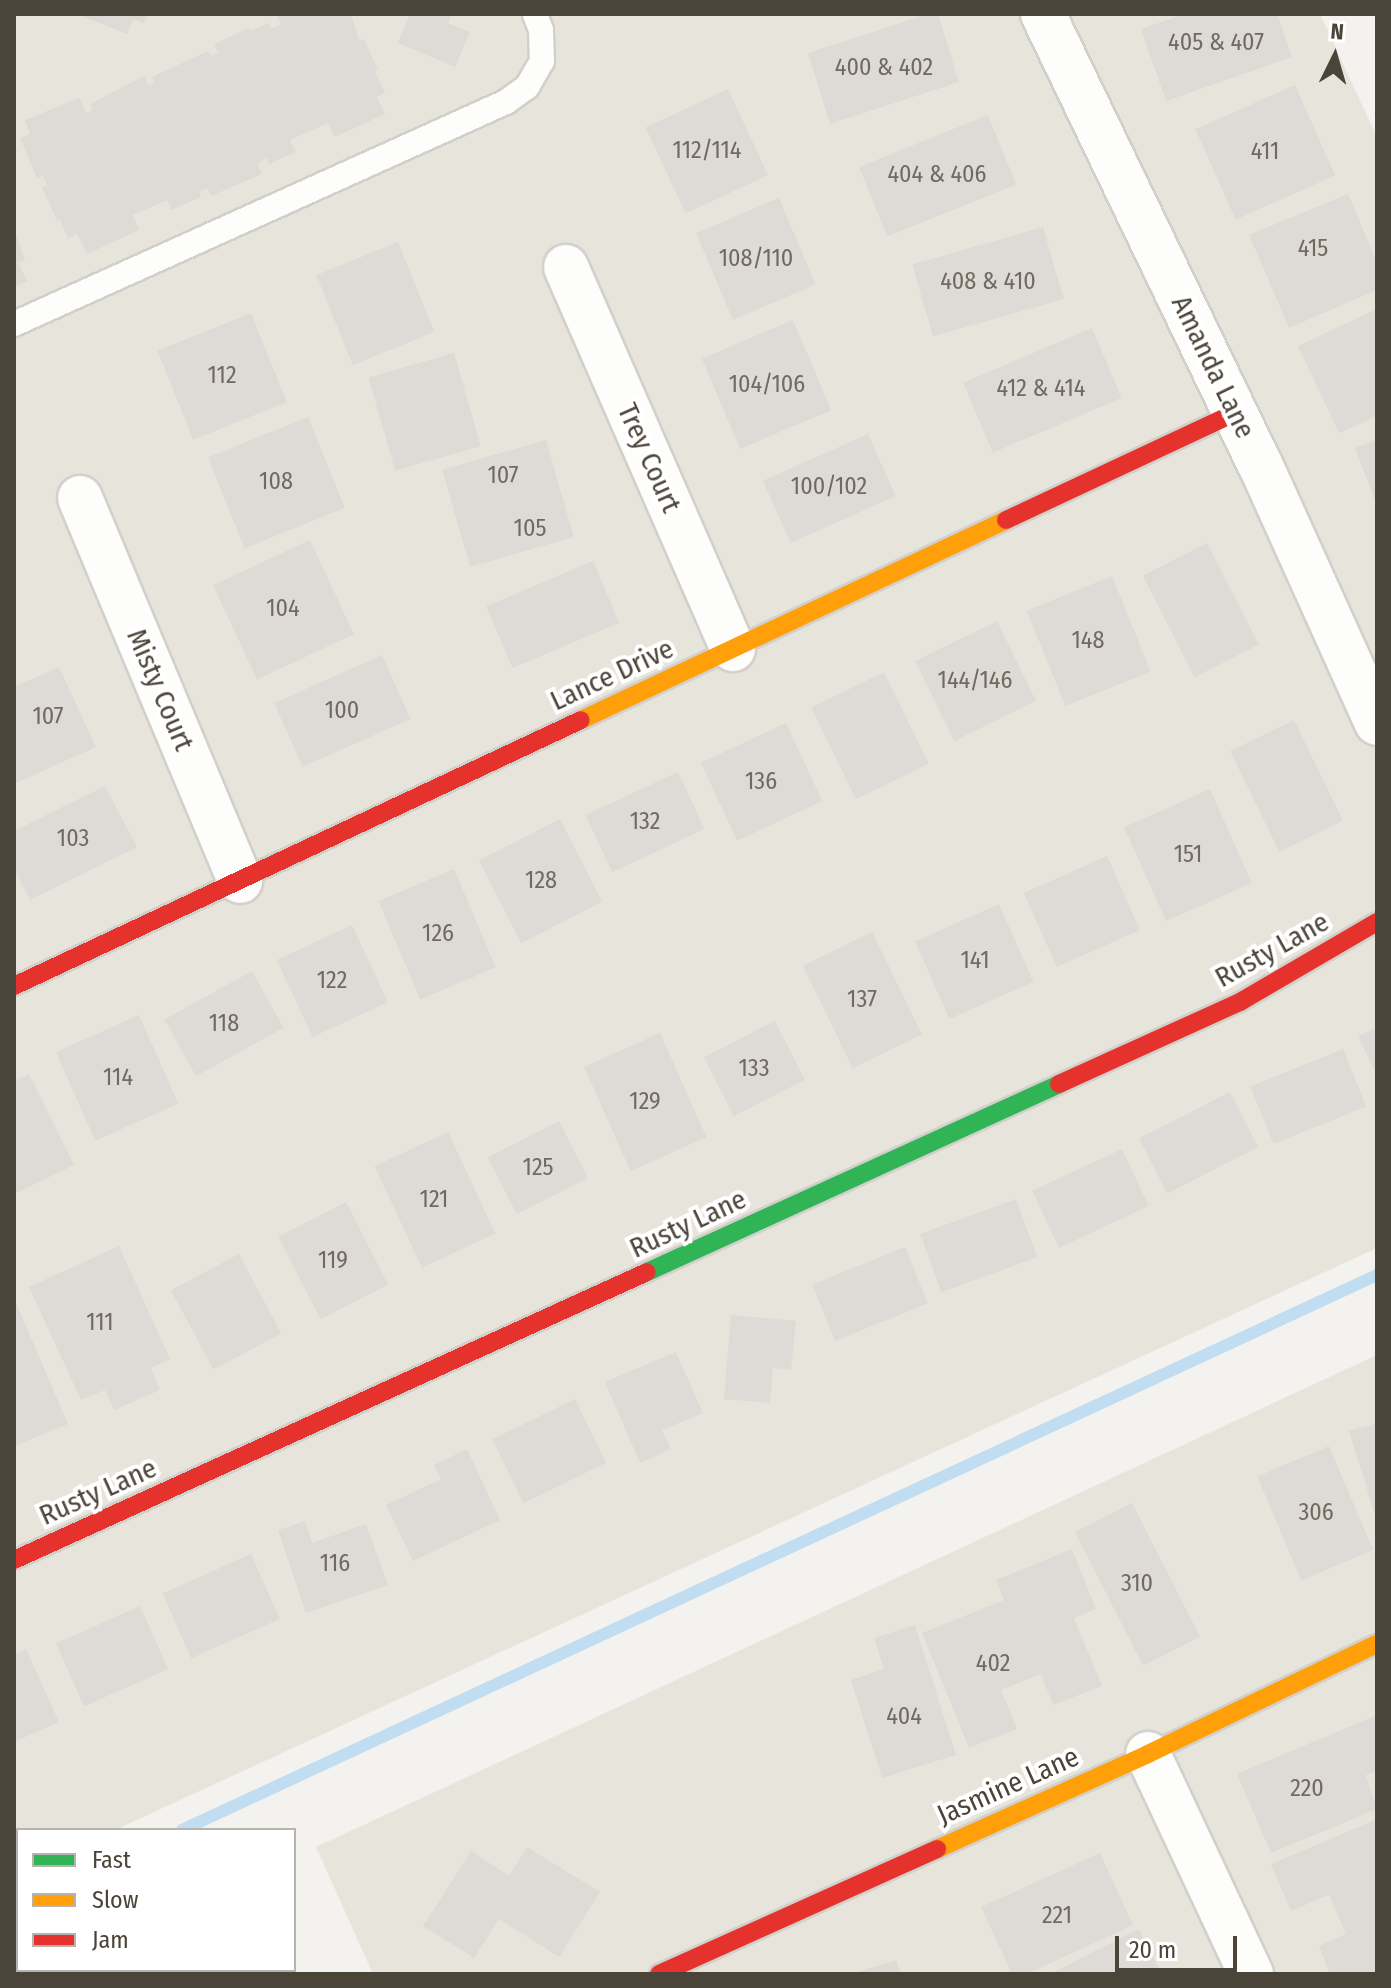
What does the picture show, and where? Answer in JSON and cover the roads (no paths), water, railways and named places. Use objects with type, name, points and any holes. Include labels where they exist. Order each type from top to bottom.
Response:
[{"type":"street","name":"Amanda Lane","points":[[1043,14],[1234,413],[1377,723]]},
{"type":"street","name":"Trey Court","points":[[566,267],[733,649]]},
{"type":"street","name":"Lance Drive","points":[[14,986],[1234,413]]},
{"type":"street","name":"Misty Court","points":[[80,498],[240,881]]},
{"type":"street","name":"Rusty Lane","points":[[14,1560],[1240,1002],[1377,922]]},
{"type":"street","name":"Jasmine Lane","points":[[659,1974],[1148,1754],[1377,1644]]},
{"type":"street","points":[[1148,1754],[1251,1974]]},
{"type":"lane","points":[[14,324],[506,102],[527,87],[542,61],[541,30],[535,14]]},
{"type":"waterway","points":[[186,1828],[1377,1275]]}]
